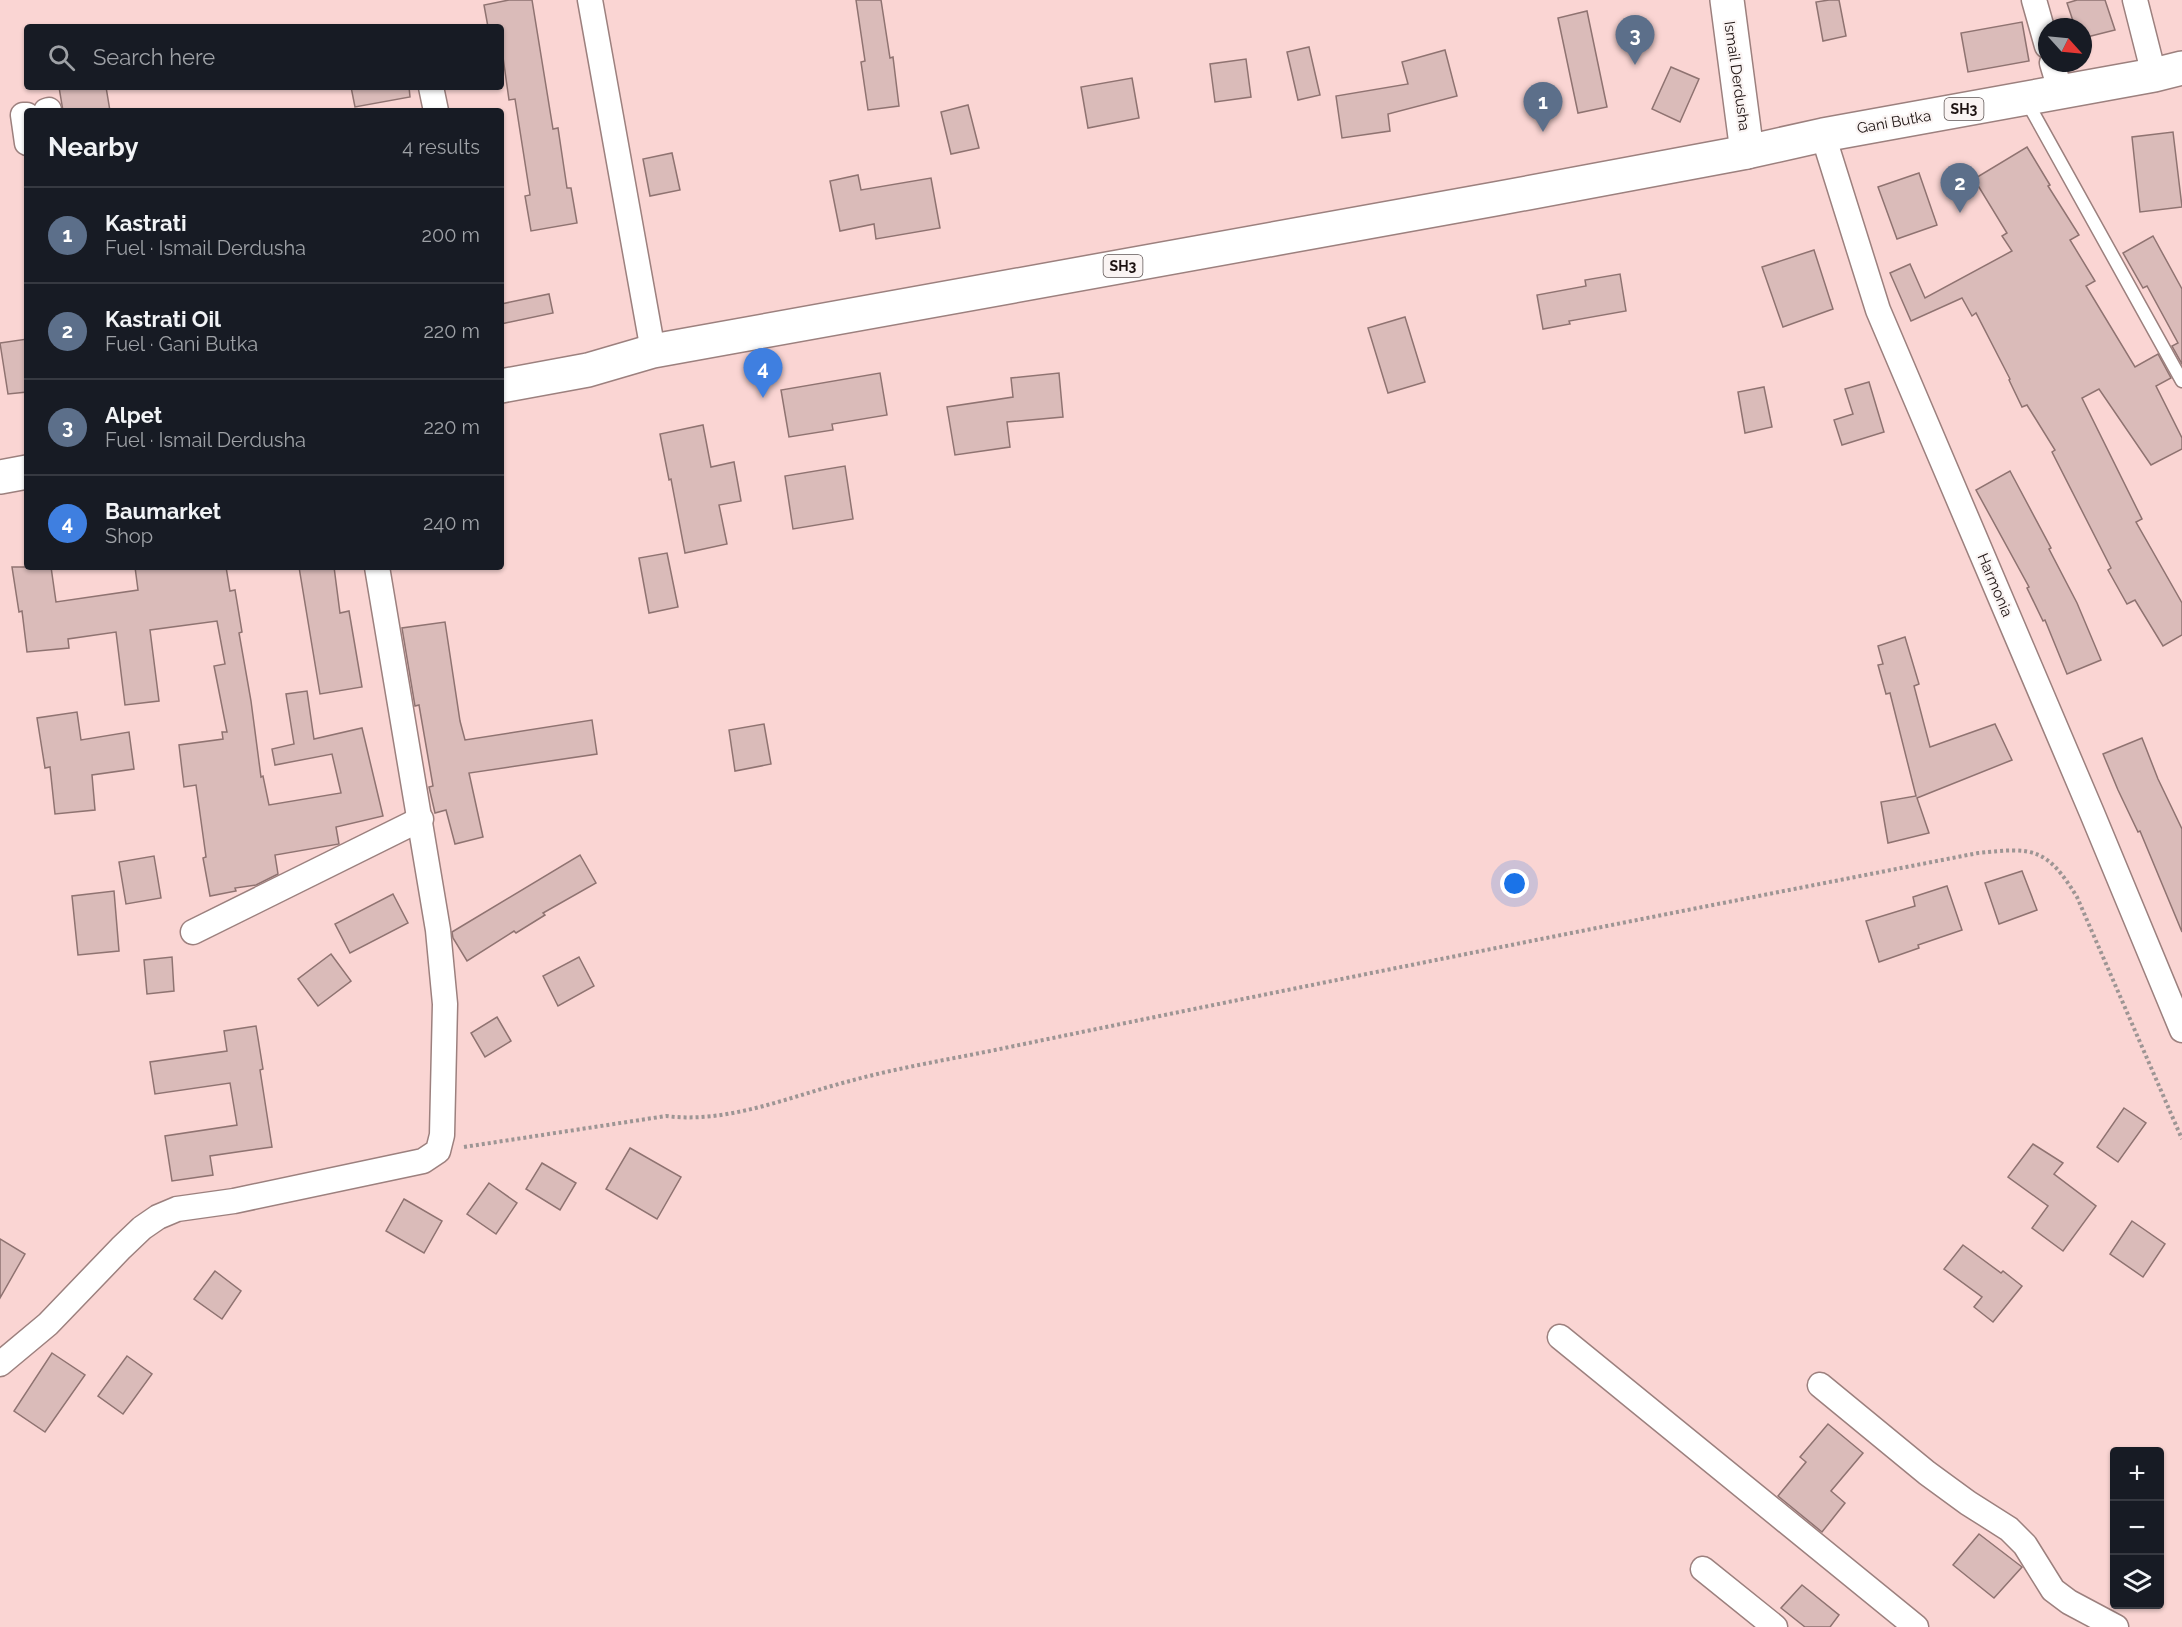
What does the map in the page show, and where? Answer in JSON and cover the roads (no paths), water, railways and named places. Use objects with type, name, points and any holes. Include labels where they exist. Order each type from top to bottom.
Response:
[{"type":"main road","name":"Ismail Derdusha","points":[[1727,0],[1747,152]]},
{"type":"main road","name":"Gani Butka","points":[[1747,152],[1823,135],[2025,99],[2056,78],[2168,71]]},
{"type":"main road","name":"SH3","points":[[504,385],[588,370],[653,351],[1747,152]]},
{"type":"main road","points":[[0,477],[24,473]]},
{"type":"street","points":[[590,0],[653,351]]},
{"type":"street","points":[[2034,0],[2039,18]]},
{"type":"street","points":[[2135,0],[2168,71]]},
{"type":"street","points":[[432,90],[435,108]]},
{"type":"street","name":"Harmonia","points":[[1823,135],[1878,310],[2182,1030]]},
{"type":"street","points":[[0,1364],[48,1324],[128,1241],[158,1217],[177,1209],[234,1201],[423,1161],[438,1151],[442,1135],[445,1005],[438,930],[378,570]]},
{"type":"street","points":[[193,932],[421,819]]},
{"type":"street","points":[[1560,1337],[1916,1627]]},
{"type":"street","points":[[1820,1384],[1927,1473],[2009,1529],[2025,1545],[2053,1590],[2069,1602],[2116,1627]]},
{"type":"street","points":[[1703,1569],[1775,1627]]},
{"type":"lane","points":[[2025,99],[2182,381]]},
{"type":"place","name":"Alpet","points":[[1635,65]]},
{"type":"place","name":"Kastrati","points":[[1543,132]]},
{"type":"place","name":"Kastrati Oil","points":[[1960,213]]},
{"type":"place","name":"Baumarket","points":[[763,398]]}]
